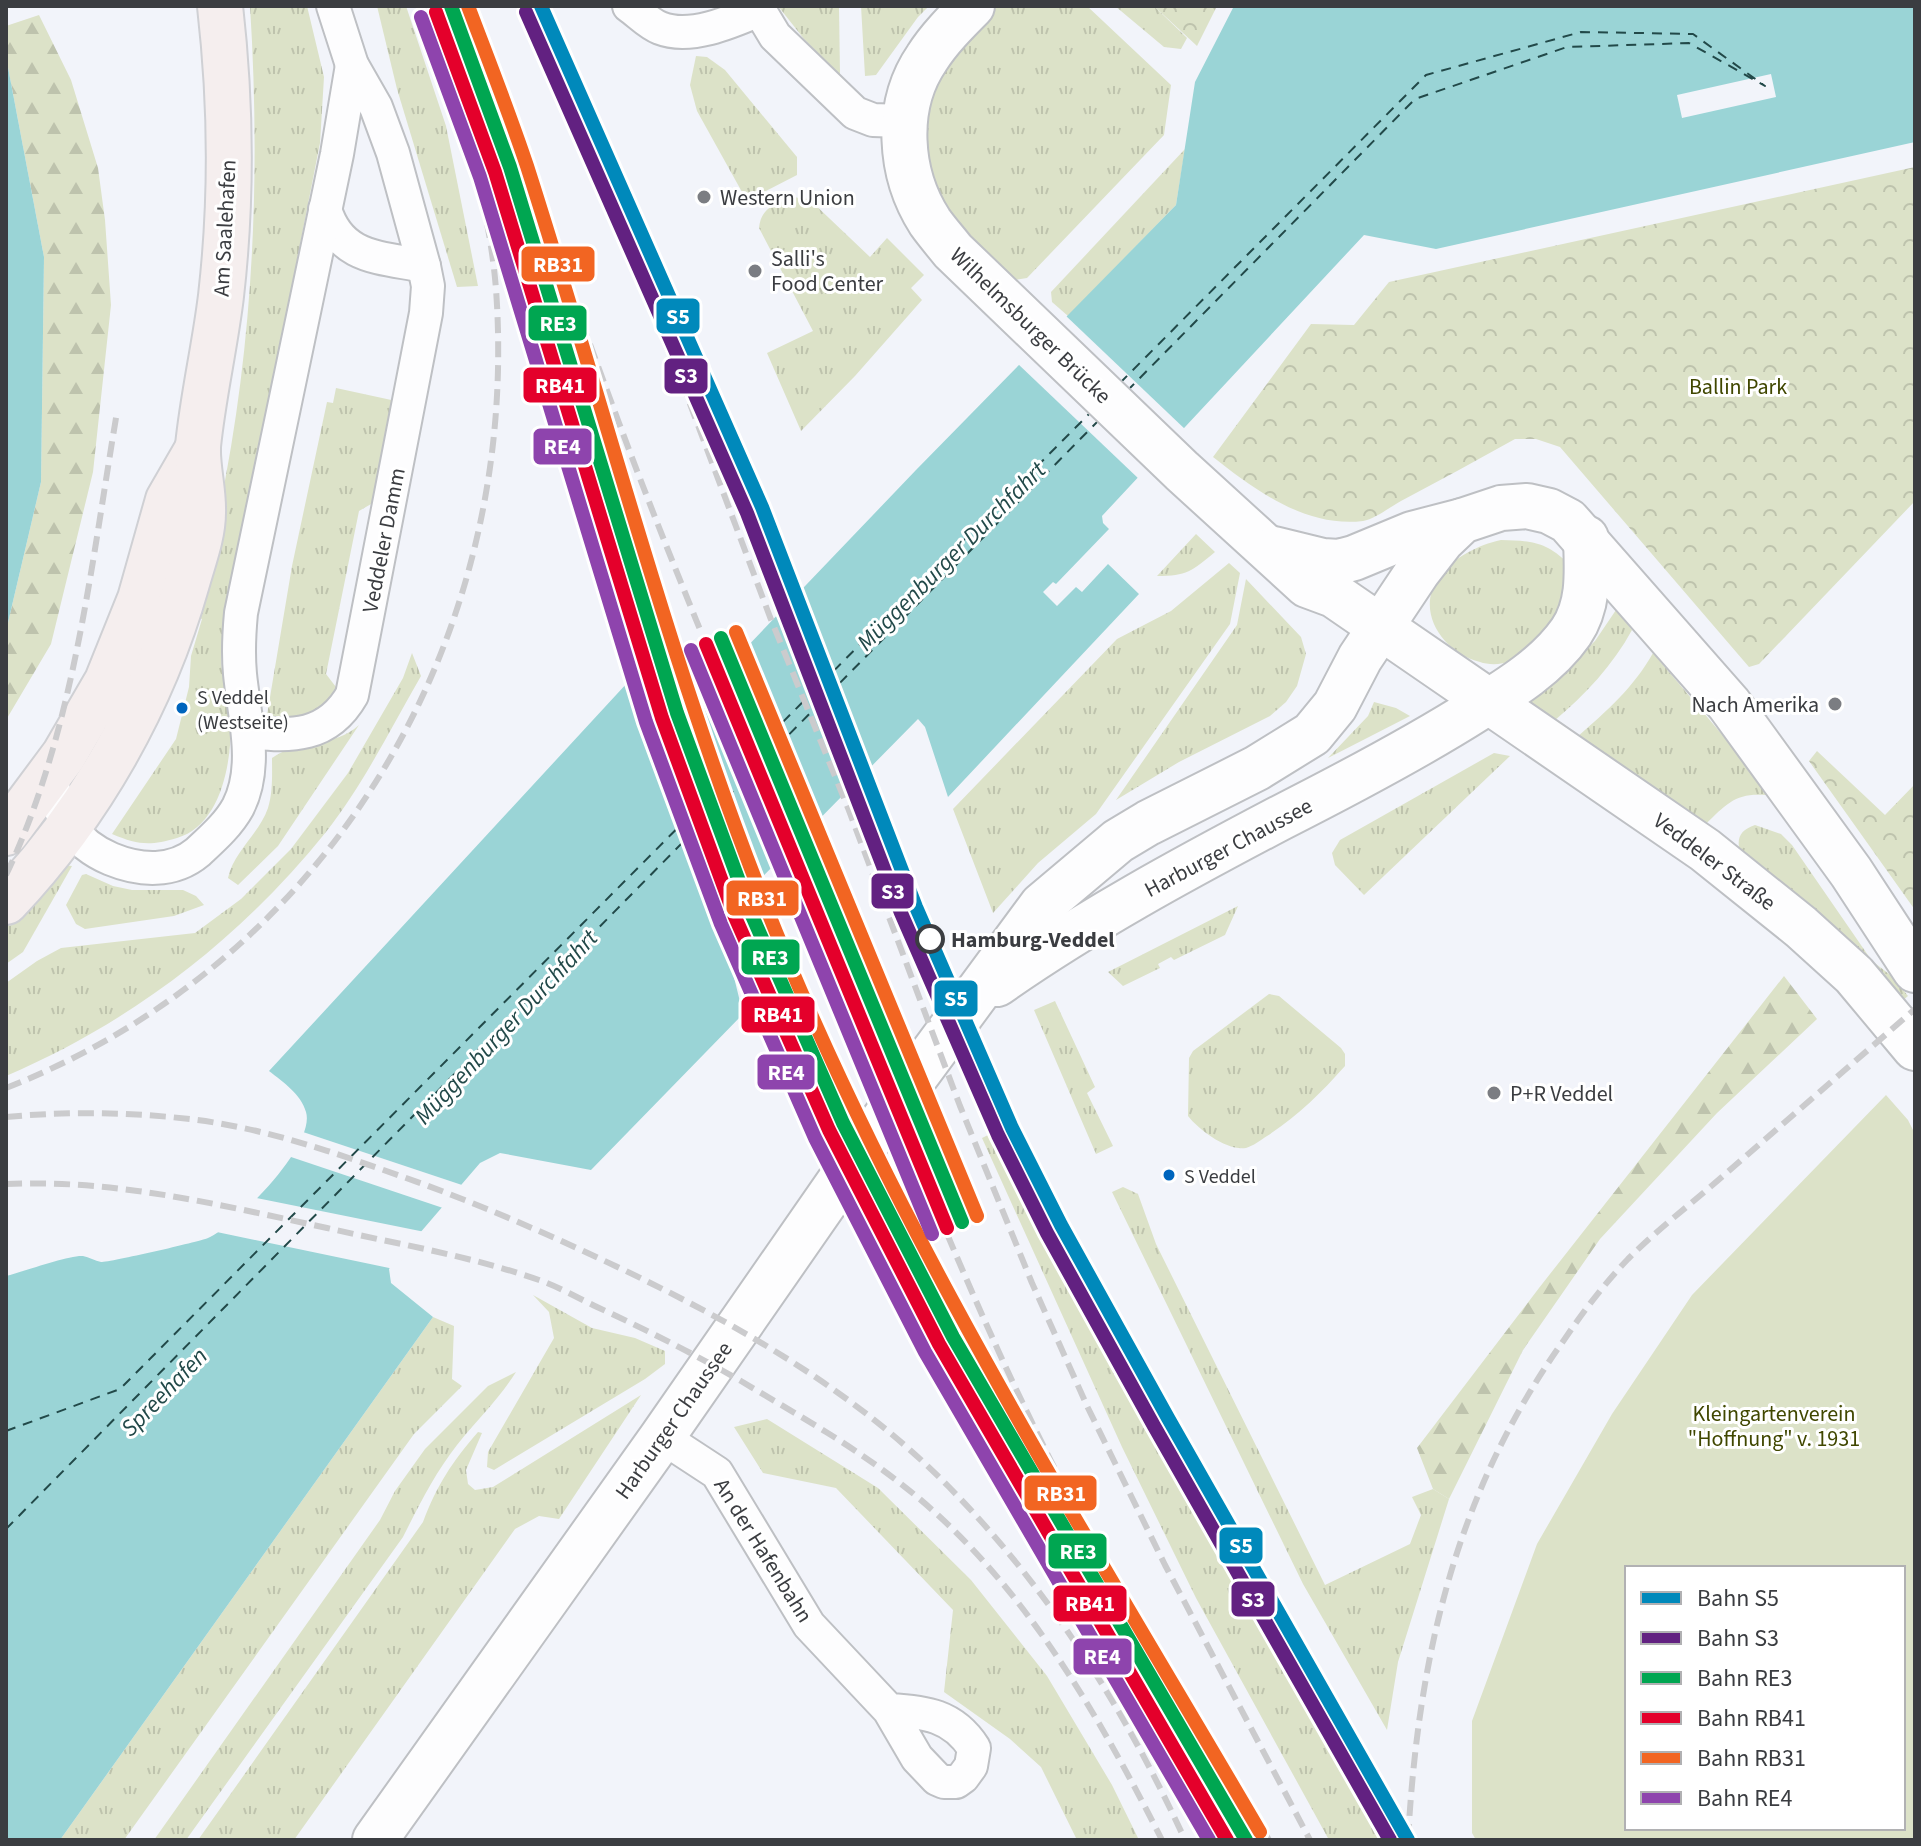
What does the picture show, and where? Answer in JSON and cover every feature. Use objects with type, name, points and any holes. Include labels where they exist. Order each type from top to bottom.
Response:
[{"type":"main road","name":"Am Saalehafen","points":[[69,828],[147,695],[172,634],[204,514],[198,448],[216,337],[227,226],[227,104],[220,6]]},
{"type":"main road","points":[[903,121],[912,88],[926,59],[972,6]]},
{"type":"main road","name":"Wilhelmsburger Brücke","points":[[903,121],[910,170],[929,221],[953,251],[1212,498]]},
{"type":"main road","name":"Am Saalehafen","points":[[51,775],[107,681],[140,599],[168,500],[198,448]]},
{"type":"main road","name":"Veddeler Straße","points":[[1212,498],[1307,585],[1334,595],[1705,850],[1789,917],[1854,975],[1915,1048]]},
{"type":"main road","points":[[1265,547],[1339,562],[1412,534],[1501,508],[1527,506],[1549,511],[1568,521],[1729,704],[1851,872],[1915,970]]},
{"type":"main road","points":[[1380,628],[1429,555],[1462,521]]},
{"type":"main road","points":[[1490,701],[1538,666],[1570,633],[1585,601],[1586,538]]},
{"type":"main road","points":[[1307,585],[1347,650],[1350,674]]},
{"type":"main road","name":"Harburger Chaussee","points":[[375,1840],[662,1437],[862,1149],[1034,915],[1068,881],[1118,841],[1257,768],[1312,734],[1335,706],[1350,674],[1380,628]]},
{"type":"main road","name":"Harburger Chaussee","points":[[972,1002],[1041,954],[1128,900],[1368,773],[1490,701]]},
{"type":"main road","points":[[6,833],[51,775]]},
{"type":"main road","points":[[6,902],[69,828]]},
{"type":"street","name":"Veddeler Damm","points":[[248,732],[284,736],[313,730],[333,721],[352,695],[423,329],[428,286],[393,153],[376,107],[352,65],[333,6]]},
{"type":"street","points":[[629,6],[659,28],[673,31],[719,25],[758,8],[775,36],[855,113],[873,120],[903,121]]},
{"type":"street","name":"Veddeler Damm","points":[[51,775],[57,805],[69,828],[102,855],[139,868],[159,869],[193,856],[221,831],[240,803],[247,774],[248,732],[238,645],[241,613],[337,154],[352,65]]},
{"type":"street","points":[[325,209],[335,234],[359,252],[424,266]]},
{"type":"street","name":"An der Hafenbahn","points":[[662,1437],[717,1473],[809,1625],[889,1710]]},
{"type":"green space","points":[[250,6],[307,6],[324,77],[320,143],[224,632],[221,664],[228,693],[231,732],[225,776],[208,815],[194,829],[168,841],[137,842],[112,834],[176,739],[189,687],[191,656],[202,619],[193,616],[228,466],[240,390],[253,237],[254,83]]},
{"type":"green space","points":[[377,6],[406,6],[446,126],[478,286],[457,287],[397,89]]},
{"type":"green space","points":[[778,6],[839,6],[840,75],[804,39]]},
{"type":"green space","points":[[861,6],[929,6],[876,75],[865,76]]},
{"type":"green space","points":[[987,6],[1087,6],[1171,85],[1164,135],[1027,278],[1008,281],[952,224],[934,185],[926,142],[930,100],[936,79],[950,53]]},
{"type":"green space","points":[[1115,6],[1154,6],[1187,38],[1181,49],[1164,47]]},
{"type":"green space","points":[[1154,6],[1217,6],[1197,46]]},
{"type":"green space","points":[[39,15],[71,80],[98,168],[111,305],[93,472],[51,644],[6,720],[6,631],[41,482],[44,257],[6,57],[6,26]]},
{"type":"green space","points":[[696,56],[707,57],[725,70],[797,157],[797,175],[754,197],[742,192],[697,111],[690,85]]},
{"type":"green space","points":[[1185,149],[1176,205],[1068,316],[1052,302],[1051,292]]},
{"type":"green space","name":"Ballin Park","points":[[1915,167],[1915,501],[1759,664],[1749,667],[1560,447],[1536,439],[1515,439],[1372,518],[1342,522],[1321,519],[1282,504],[1213,457],[1311,324],[1354,325],[1389,282]]},
{"type":"green space","points":[[792,197],[809,199],[870,257],[887,238],[924,275],[911,288],[922,300],[801,431],[767,353],[813,331],[759,228],[766,211]]},
{"type":"green space","points":[[336,388],[396,401],[378,500],[359,511],[326,674],[339,691],[314,712],[299,718],[267,715],[292,566],[327,402],[333,403]]},
{"type":"green space","points":[[1196,534],[1215,552],[1189,571],[1157,576]]},
{"type":"green space","points":[[1501,540],[1538,544],[1552,550],[1568,563],[1559,623],[1510,661],[1487,664],[1467,657],[1445,640],[1431,617],[1430,604],[1432,590],[1452,563],[1475,549]]},
{"type":"green space","points":[[1229,563],[1240,573],[1230,624],[1096,814],[1038,863],[993,913],[953,809],[1117,639],[1171,611]]},
{"type":"green space","points":[[1246,579],[1301,637],[1306,654],[1297,686],[1286,702],[1270,716],[1179,762],[1116,800],[1237,625]]},
{"type":"green space","points":[[1616,610],[1632,630],[1607,667],[1565,711],[1554,721],[1522,696],[1576,659],[1595,641]]},
{"type":"green space","points":[[412,653],[421,676],[352,795],[293,871],[257,908],[181,974],[97,1030],[6,1076],[6,983],[61,948],[195,933],[241,899],[291,849],[348,773],[403,678]]},
{"type":"green space","points":[[1653,653],[1774,796],[1751,795],[1735,800],[1705,825],[1577,737],[1629,688]]},
{"type":"green space","points":[[1374,702],[1410,716],[1328,758],[1368,716]]},
{"type":"green space","points":[[359,725],[278,846],[238,885],[228,878],[236,859],[268,808],[272,758],[293,748],[339,737]]},
{"type":"green space","points":[[1817,751],[1885,815],[1915,784],[1915,910],[1809,761]]},
{"type":"green space","points":[[1494,753],[1510,756],[1364,895],[1335,865],[1332,853],[1340,840]]},
{"type":"green space","points":[[1755,825],[1781,834],[1792,845],[1872,961],[1893,977],[1908,996],[1901,1002],[1740,852],[1741,835]]},
{"type":"green space","points":[[63,865],[72,866],[23,952],[6,964],[6,925]]},
{"type":"green space","points":[[82,875],[113,886],[132,890],[183,890],[196,896],[204,905],[174,916],[85,929],[76,924],[66,905]]},
{"type":"green space","points":[[1238,906],[1225,935],[1174,960],[1171,957],[1158,964],[1160,968],[1123,986],[1108,972]]},
{"type":"green space","points":[[1784,976],[1817,1019],[1717,1113],[1600,1239],[1523,1350],[1449,1499],[1433,1489],[1417,1448]]},
{"type":"green space","points":[[1269,994],[1279,996],[1341,1048],[1345,1054],[1345,1066],[1289,1120],[1246,1148],[1230,1146],[1214,1138],[1188,1116],[1189,1058],[1193,1051]]},
{"type":"green space","points":[[1055,1001],[1095,1087],[1087,1093],[1113,1146],[1096,1154],[1034,1010]]},
{"type":"green space","name":"Kleingartenverein \"Hoffnung\" v. 1931","points":[[1886,1095],[1908,1120],[1915,1134],[1915,1840],[1476,1840],[1472,1833],[1472,1721],[1537,1544],[1612,1414],[1692,1295]]},
{"type":"green space","points":[[996,1131],[1059,1247],[1128,1359],[1380,1824],[1378,1840],[1329,1840],[1196,1598],[1122,1447],[982,1138]]},
{"type":"green space","points":[[1123,1187],[1138,1194],[1156,1244],[1325,1585],[1410,1544],[1421,1515],[1412,1497],[1433,1489],[1449,1499],[1398,1662],[1387,1730],[1303,1584],[1112,1192]]},
{"type":"green space","points":[[533,1295],[592,1328],[635,1338],[665,1351],[665,1364],[494,1470],[487,1467],[488,1452],[554,1338],[549,1312]]},
{"type":"green space","points":[[433,1317],[454,1326],[452,1379],[462,1386],[414,1434],[124,1840],[60,1840]]},
{"type":"green space","points":[[516,1372],[449,1456],[403,1537],[186,1840],[154,1840],[380,1520],[395,1491],[425,1449],[488,1386]]},
{"type":"green space","points":[[641,1395],[559,1519],[539,1516],[515,1529],[294,1840],[198,1840],[423,1522],[446,1474],[478,1432],[482,1433],[466,1470],[468,1484],[475,1490],[493,1487]]},
{"type":"green space","points":[[767,1419],[878,1488],[971,1580],[1047,1676],[1112,1785],[1139,1840],[1077,1840],[1041,1767],[1010,1739],[944,1692],[953,1610],[836,1488],[763,1473],[734,1427]]},
{"type":"water","points":[[1234,6],[1915,6],[1915,142],[1436,249],[1364,235],[1102,516],[1103,523],[1109,529],[1056,584],[1053,582],[1043,592],[1057,606],[1076,587],[1082,592],[1108,564],[1139,594],[948,797],[925,727],[918,719],[720,920],[743,1014],[591,1170],[500,1153],[480,1163],[389,1269],[391,1283],[433,1317],[60,1840],[6,1840],[6,1276],[76,1256],[101,1262],[208,1238],[254,1201],[287,1163],[306,1126],[306,1112],[300,1100],[269,1071],[628,682],[656,742],[916,470],[1176,205],[1195,82]]},
{"type":"water","points":[[6,57],[44,257],[41,482],[6,631]]},
{"type":"pier","points":[[1771,74],[1776,97],[1682,118],[1677,95]]},
{"type":"pier","points":[[1064,314],[1187,431],[1140,480],[1017,363]]},
{"type":"pier","points":[[300,1131],[465,1186],[446,1209],[288,1156]]},
{"type":"pier","points":[[251,1197],[425,1232],[394,1269],[212,1231]]},
{"type":"ferry route","points":[[1120,383],[1426,75],[1581,32],[1693,34],[1765,86],[1689,43],[1567,47],[1415,99],[1130,388]]},
{"type":"ferry route","points":[[6,1431],[120,1389],[1090,413]]},
{"type":"ferry route","points":[[6,1529],[1100,419]]},
{"type":"railway","points":[[6,1088],[122,1031],[224,958],[311,870],[383,770],[438,660],[476,542],[496,417],[496,289],[478,181],[423,6]]},
{"type":"railway","points":[[467,6],[661,534],[980,1309],[1073,1504],[1269,1840]]},
{"type":"railway","points":[[520,6],[684,388],[960,1106],[1032,1283],[1088,1408],[1165,1565],[1310,1840]]},
{"type":"railway","points":[[6,875],[29,821],[64,706],[88,588],[117,412]]},
{"type":"railway","points":[[1408,1840],[1421,1706],[1449,1578],[1495,1456],[1527,1397],[1579,1319],[1628,1259],[1915,1009]]},
{"type":"railway","points":[[6,1117],[102,1113],[173,1117],[255,1131],[312,1146],[423,1184],[526,1225],[670,1293],[797,1365],[837,1392],[914,1453],[949,1487],[1020,1567],[1111,1699],[1185,1840]]},
{"type":"railway","points":[[6,1184],[88,1186],[168,1196],[487,1264],[561,1289],[670,1342],[741,1381],[877,1466],[939,1516],[979,1556],[1015,1599],[1080,1692],[1162,1840]]},
{"type":"rail line","name":"RE3","points":[[451,6],[510,167],[677,713],[750,911],[843,1123],[953,1337],[1246,1840]]},
{"type":"rail line","name":"RB31","points":[[468,6],[527,166],[698,720],[764,902],[815,1024],[931,1261],[994,1376],[1260,1832]]},
{"type":"rail line","name":"S5","points":[[541,6],[762,507],[916,907],[1012,1128],[1061,1225],[1168,1418],[1408,1840]]},
{"type":"rail line","name":"RB41","points":[[436,12],[495,172],[662,718],[735,917],[829,1130],[939,1344],[1227,1840]]},
{"type":"rail line","name":"S3","points":[[526,12],[747,513],[901,913],[998,1135],[1047,1233],[1154,1426],[1390,1840]]},
{"type":"rail line","name":"RE4","points":[[421,17],[480,177],[646,722],[721,924],[815,1138],[925,1352],[1209,1840]]},
{"type":"rail line","name":"RB31","points":[[736,632],[977,1216]]},
{"type":"rail line","name":"RE3","points":[[721,638],[962,1222]]},
{"type":"rail line","name":"RB41","points":[[706,644],[947,1228]]},
{"type":"rail line","name":"RE4","points":[[691,650],[932,1234]]},
{"type":"place","name":"Western Union","points":[[704,197]]},
{"type":"place","name":"Salli's Food Center","points":[[755,271]]},
{"type":"place","name":"Nach Amerika","points":[[1835,704]]},
{"type":"place","name":"S Veddel (Westseite)","points":[[182,708]]},
{"type":"place","name":"Hamburg-Veddel","points":[[930,939]]},
{"type":"place","name":"P+R Veddel","points":[[1494,1093]]},
{"type":"place","name":"S Veddel","points":[[1169,1175]]},
{"type":"water label","name":"Müggenburger Durchfahrt","points":[[951,556]]},
{"type":"water label","name":"Müggenburger Durchfahrt","points":[[506,1027]]},
{"type":"water label","name":"Spreehafen","points":[[164,1392]]}]
